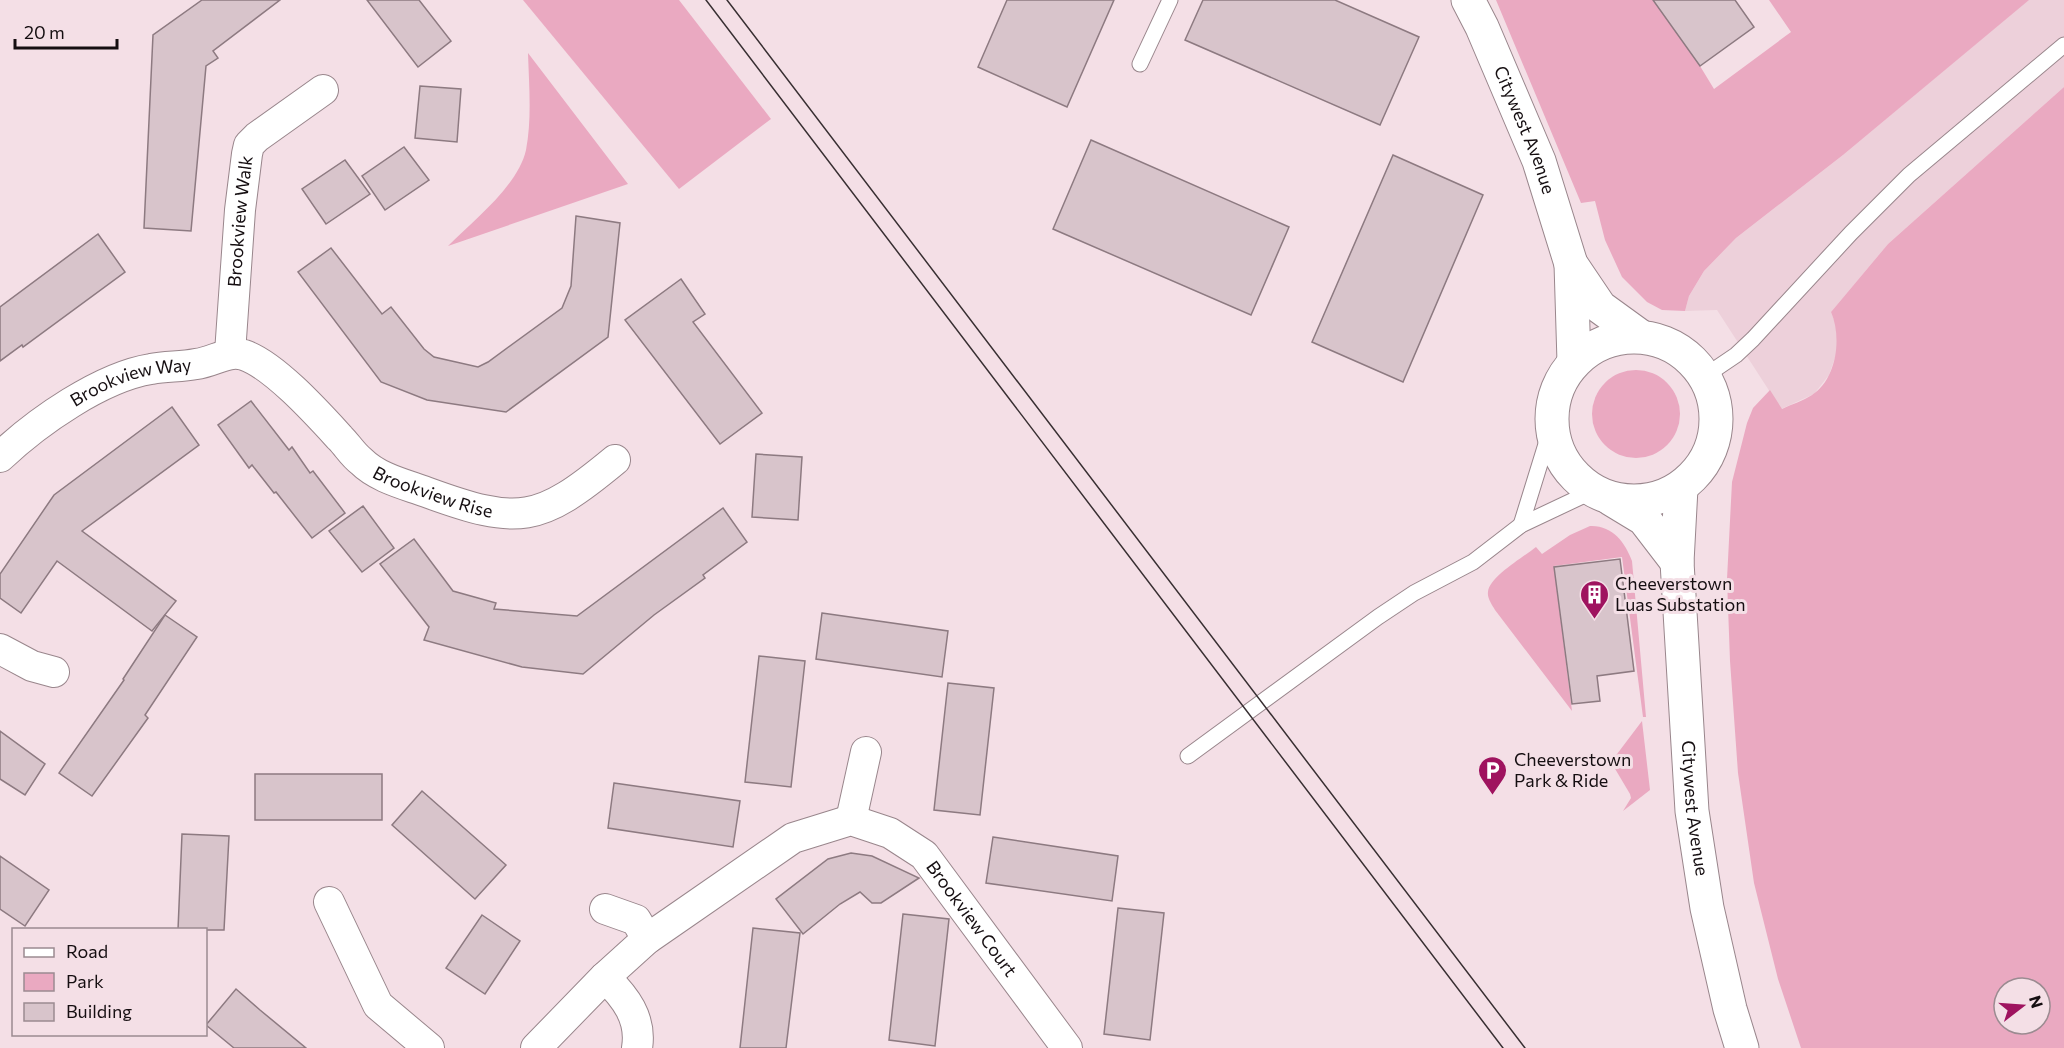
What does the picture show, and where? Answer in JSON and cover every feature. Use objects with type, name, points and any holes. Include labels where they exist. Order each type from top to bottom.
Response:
[{"type":"main road","name":"Citywest Avenue","points":[[1468,0],[1482,27],[1539,161],[1571,264],[1574,362]]},
{"type":"main road","name":"Citywest Avenue","points":[[1571,264],[1600,307],[1640,336]]},
{"type":"main road","points":[[1602,495],[1635,502],[1659,498],[1680,488],[1698,471],[1711,449],[1716,424],[1714,399],[1705,376],[1688,356],[1665,342],[1640,336],[1615,338],[1593,347],[1574,362],[1560,381],[1552,404],[1551,428],[1559,456],[1576,479],[1602,495],[1644,519],[1677,562]]},
{"type":"main road","name":"Citywest Avenue","points":[[1680,488],[1677,562],[1692,811],[1707,908],[1730,1009],[1742,1048]]},
{"type":"street","name":"Brookview Walk","points":[[230,353],[240,210],[249,145],[323,90]]},
{"type":"street","name":"Brookview Rise","points":[[230,353],[245,356],[276,375],[320,416],[369,468],[384,477],[468,507],[494,513],[522,514],[538,511],[580,489],[615,460]]},
{"type":"street","name":"Brookview Way","points":[[0,457],[21,437],[52,415],[107,383],[150,369],[213,361],[230,353]]},
{"type":"street","points":[[0,649],[32,666],[54,672]]},
{"type":"street","points":[[536,1048],[605,977],[647,939],[793,838],[851,820],[866,752]]},
{"type":"street","name":"Brookview Court","points":[[851,820],[891,833],[924,855],[1067,1048]]},
{"type":"street","points":[[329,902],[378,1005],[429,1048]]},
{"type":"street","points":[[605,909],[636,920],[647,939]]},
{"type":"street","points":[[605,977],[633,1010],[638,1039],[637,1048]]},
{"type":"lane","points":[[1140,64],[1170,0]]},
{"type":"lane","points":[[1705,376],[1736,355],[1754,339],[1851,233],[1909,175],[2064,45]]},
{"type":"lane","points":[[1521,525],[1551,428]]},
{"type":"lane","points":[[1188,756],[1378,616],[1414,593],[1473,562],[1521,525],[1602,495]]},
{"type":"shaded area","points":[[2028,0],[2064,0],[2064,87],[1888,244],[1831,312],[1836,325],[1838,349],[1829,375],[1814,394],[1781,409],[1717,310],[1685,311],[1689,296],[1704,271],[1736,238],[1843,155]]},
{"type":"green space","points":[[523,0],[679,0],[771,119],[679,189]]},
{"type":"green space","points":[[1496,0],[1653,0],[1714,89],[1791,32],[1769,0],[2029,0],[1843,155],[1736,238],[1704,271],[1689,296],[1685,311],[1662,310],[1647,302],[1622,277],[1605,240],[1595,201],[1581,203]]},
{"type":"green space","points":[[528,53],[628,184],[448,246],[504,190],[521,163],[526,150],[529,126]]},
{"type":"green space","points":[[2064,87],[2064,1048],[1801,1048],[1778,979],[1754,883],[1738,773],[1727,579],[1732,482],[1753,408],[1770,390],[1782,409],[1812,395],[1827,379],[1835,357],[1836,345],[1831,312],[1888,244]]},
{"type":"green space","points":[[1627,370],[1645,370],[1661,377],[1673,389],[1680,405],[1680,423],[1673,439],[1661,451],[1645,458],[1627,458],[1611,451],[1599,439],[1592,423],[1592,405],[1599,389],[1611,377]]},
{"type":"green space","points":[[1590,526],[1605,528],[1617,536],[1626,547],[1632,561],[1646,717],[1643,717],[1622,557],[1554,566],[1572,711],[1495,610],[1488,597],[1494,580],[1536,547],[1542,554],[1570,535]]},
{"type":"green space","points":[[1642,721],[1650,790],[1623,811],[1631,798],[1611,762]]},
{"type":"building","points":[[202,0],[280,0],[213,51],[218,58],[206,66],[191,231],[144,228],[153,35]]},
{"type":"building","points":[[367,0],[419,0],[451,41],[418,67]]},
{"type":"building","points":[[1007,0],[1114,0],[1067,107],[978,67]]},
{"type":"building","points":[[1203,0],[1335,0],[1419,37],[1380,125],[1185,40]]},
{"type":"building","points":[[1653,0],[1735,0],[1754,27],[1700,66]]},
{"type":"building","points":[[420,86],[461,89],[457,142],[415,138]]},
{"type":"building","points":[[1091,140],[1289,227],[1251,315],[1053,229]]},
{"type":"building","points":[[404,147],[429,180],[385,210],[362,176]]},
{"type":"building","points":[[1393,155],[1483,195],[1403,382],[1312,342]]},
{"type":"building","points":[[345,160],[370,194],[326,224],[302,189]]},
{"type":"building","points":[[576,216],[620,223],[608,337],[506,412],[427,400],[381,382],[298,272],[331,248],[382,314],[391,307],[424,349],[434,357],[478,367],[562,308],[571,286]]},
{"type":"building","points":[[98,234],[125,272],[23,347],[22,345],[0,361],[0,307]]},
{"type":"building","points":[[681,279],[705,314],[693,322],[762,413],[720,444],[625,320]]},
{"type":"building","points":[[251,401],[289,450],[292,447],[310,473],[313,471],[345,513],[312,538],[252,465],[249,468],[218,425]]},
{"type":"building","points":[[172,407],[199,445],[82,531],[176,601],[152,631],[57,561],[21,613],[0,598],[0,574],[54,495]]},
{"type":"building","points":[[756,454],[802,457],[798,520],[752,517]]},
{"type":"building","points":[[363,506],[394,548],[362,572],[329,531]]},
{"type":"building","points":[[723,508],[747,542],[703,575],[705,578],[654,615],[583,674],[522,667],[424,640],[429,627],[380,564],[414,539],[453,591],[496,603],[494,609],[577,616]]},
{"type":"building","name":"Cheeverstown Luas Substation","points":[[1620,559],[1634,671],[1597,676],[1600,701],[1572,704],[1554,567]]},
{"type":"building","points":[[822,613],[948,631],[942,677],[816,659]]},
{"type":"building","points":[[165,615],[197,637],[145,715],[148,718],[92,796],[59,773],[124,680]]},
{"type":"building","points":[[759,656],[805,661],[791,787],[745,782]]},
{"type":"building","points":[[948,683],[994,688],[980,815],[934,810]]},
{"type":"building","points":[[0,731],[45,764],[25,795],[0,779]]},
{"type":"building","points":[[255,774],[382,774],[382,820],[255,820]]},
{"type":"building","points":[[614,783],[740,801],[733,847],[608,828]]},
{"type":"building","points":[[422,791],[506,865],[475,899],[392,825]]},
{"type":"building","points":[[182,834],[229,836],[224,930],[178,928]]},
{"type":"building","points":[[993,837],[1118,856],[1112,901],[986,883]]},
{"type":"building","points":[[851,853],[872,856],[919,878],[881,903],[872,903],[860,892],[840,904],[803,934],[776,899],[828,859]]},
{"type":"building","points":[[0,856],[49,890],[25,926],[0,909]]},
{"type":"building","points":[[1118,908],[1164,913],[1150,1040],[1104,1034]]},
{"type":"building","points":[[903,914],[949,919],[935,1046],[889,1040]]},
{"type":"building","points":[[482,915],[520,941],[485,994],[446,968]]},
{"type":"building","points":[[753,928],[800,933],[786,1048],[740,1048]]},
{"type":"building","points":[[236,989],[306,1048],[234,1048],[207,1024]]},
{"type":"tram line","points":[[706,0],[1503,1048]]},
{"type":"tram line","points":[[727,0],[1525,1048]]},
{"type":"place","name":"Cheeverstown Luas Substation","points":[[1594,620]]},
{"type":"place","name":"Cheeverstown Park & Ride","points":[[1493,796]]}]
